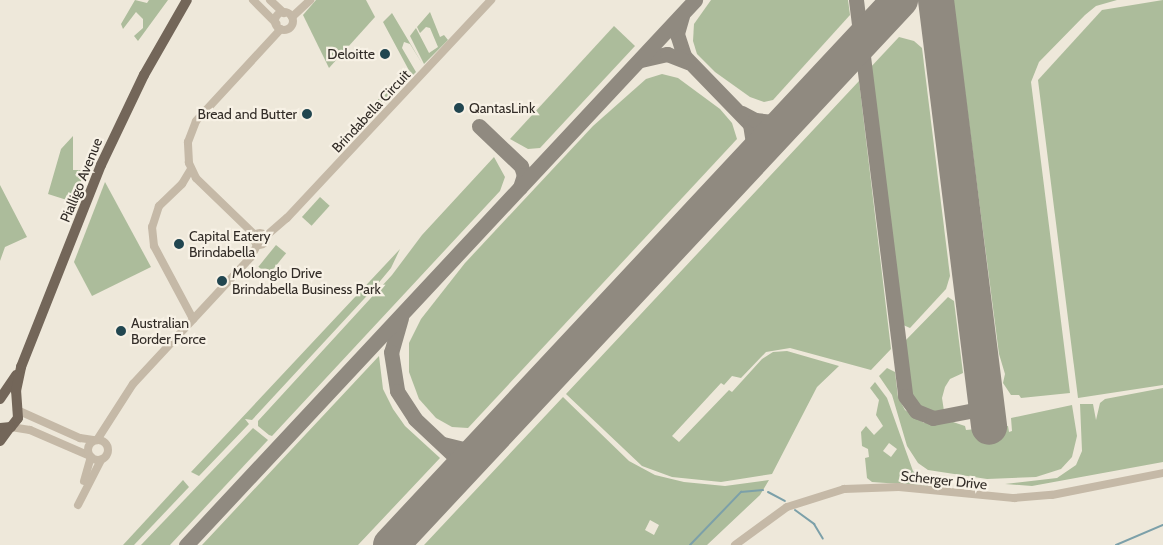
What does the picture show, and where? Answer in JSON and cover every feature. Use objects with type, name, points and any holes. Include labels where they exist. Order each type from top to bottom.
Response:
[{"type":"main road","name":"Pialligo Avenue","points":[[7,427],[16,421],[16,388],[21,367],[118,127],[188,0]]},
{"type":"main road","name":"Pialligo Avenue","points":[[0,400],[21,367]]},
{"type":"main road","points":[[0,400],[8,401],[17,409]]},
{"type":"main road","points":[[0,441],[7,427]]},
{"type":"street","points":[[253,0],[278,26],[291,27],[288,15],[270,0]]},
{"type":"street","points":[[255,235],[198,180],[191,168],[188,142],[196,122],[278,26],[277,17],[288,15],[310,0]]},
{"type":"street","name":"Brindabella Circuit","points":[[266,236],[291,214],[491,0]]},
{"type":"street","points":[[191,168],[177,190],[155,213],[152,238],[193,319]]},
{"type":"street","points":[[177,190],[198,180]]},
{"type":"street","points":[[255,235],[261,233],[266,236],[266,243],[257,245]]},
{"type":"street","points":[[255,235],[254,241],[257,245]]},
{"type":"street","points":[[83,483],[90,457],[88,447],[99,441],[133,384],[251,257],[257,245]]},
{"type":"street","points":[[17,409],[72,434],[99,441],[108,453],[101,460],[78,505]]},
{"type":"street","points":[[7,427],[28,430],[101,460]]},
{"type":"street","name":"Scherger Drive","points":[[736,545],[791,506],[825,493],[871,487],[993,497],[1033,497],[1163,473]]},
{"type":"green space","points":[[135,0],[147,3],[149,0],[168,0],[138,41],[134,36],[143,28],[143,19],[136,12],[123,29],[121,24]]},
{"type":"green space","points":[[316,0],[366,0],[375,17],[329,68],[303,15]]},
{"type":"green space","points":[[711,0],[848,0],[850,15],[773,100],[764,102],[750,97],[715,72],[697,54],[693,41],[694,24]]},
{"type":"green space","points":[[953,0],[1117,0],[1096,6],[1085,15],[1039,62],[1031,82],[1070,393],[1021,398],[1019,395],[1011,395],[1003,383],[1005,374],[999,354]]},
{"type":"green space","points":[[1163,0],[1163,385],[1078,398],[1038,80],[1102,10]]},
{"type":"green space","points":[[430,12],[440,37],[444,35],[448,40],[424,64],[410,36],[416,28],[429,53],[438,47],[430,28],[426,27],[420,33],[417,27]]},
{"type":"green space","points":[[392,13],[423,65],[410,44],[404,42],[402,48],[416,72],[412,76],[383,22]]},
{"type":"green space","points":[[614,26],[635,46],[540,148],[528,149],[510,139]]},
{"type":"green space","points":[[899,37],[914,41],[922,48],[950,276],[946,289],[910,328],[901,324],[869,69]]},
{"type":"green space","points":[[662,74],[678,78],[720,109],[732,123],[737,139],[468,428],[452,427],[436,418],[419,399],[409,372],[409,343],[421,319],[465,263],[593,126],[646,79]]},
{"type":"green space","points":[[859,81],[891,349],[871,370],[790,348],[766,352],[741,378],[732,376],[724,385],[721,383],[672,436],[679,442],[729,390],[732,392],[762,359],[773,352],[787,351],[839,366],[817,387],[772,474],[721,482],[672,477],[642,466],[566,394]]},
{"type":"green space","points":[[388,90],[396,94],[392,98],[391,94],[378,111],[378,99],[382,100]]},
{"type":"green space","points":[[73,136],[73,170],[87,170],[70,201],[48,194],[61,149]]},
{"type":"green space","points":[[494,157],[505,177],[500,191],[272,436],[258,426],[258,421],[392,275],[422,235]]},
{"type":"green space","points":[[105,182],[151,267],[92,296],[74,262]]},
{"type":"green space","points":[[0,185],[27,237],[5,247],[0,261]]},
{"type":"green space","points":[[320,197],[330,206],[312,226],[302,217]]},
{"type":"green space","points":[[276,245],[286,253],[268,275],[258,267]]},
{"type":"green space","points":[[400,249],[391,268],[376,286],[252,420],[245,419],[249,424],[199,476],[191,472]]},
{"type":"green space","points":[[948,297],[954,301],[963,373],[950,379],[945,387],[942,398],[944,411],[928,413],[917,407],[911,398],[903,343]]},
{"type":"green space","points":[[379,356],[383,389],[393,409],[405,426],[440,458],[358,545],[202,545]]},
{"type":"green space","points":[[887,368],[895,372],[898,397],[905,410],[924,423],[953,422],[965,426],[966,430],[1008,426],[1009,432],[1012,431],[1011,418],[1072,405],[1077,436],[1072,457],[1061,469],[1036,477],[987,479],[928,470],[918,463],[907,446],[892,395],[879,376]]},
{"type":"green space","points":[[875,382],[887,398],[913,471],[929,486],[872,482],[867,478],[865,458],[869,457],[868,449],[862,446],[861,432],[866,426],[874,435],[883,426],[876,415],[879,400],[870,388]],"holes":[[[889,443],[897,449],[891,457],[883,451]]]},
{"type":"green space","points":[[1163,388],[1163,462],[1032,486],[1005,484],[1057,478],[1076,465],[1082,451],[1080,404],[1093,404],[1096,420],[1100,403],[1105,399]]},
{"type":"green space","points":[[563,397],[629,461],[655,475],[684,482],[725,486],[769,480],[760,495],[707,545],[424,545]],"holes":[[[650,520],[659,525],[654,535],[645,530]]]},
{"type":"green space","points":[[253,428],[268,440],[170,545],[141,545]]},
{"type":"green space","points":[[183,480],[189,487],[134,545],[123,545]]},
{"type":"waterway","points":[[690,545],[741,492],[763,490]]},
{"type":"waterway","points":[[768,492],[785,501]]},
{"type":"waterway","points":[[795,510],[814,524],[823,539]]},
{"type":"waterway","points":[[1116,545],[1163,525]]},
{"type":"taxiway","points":[[186,545],[695,0]]},
{"type":"taxiway","points":[[856,0],[905,396],[916,411],[933,418],[975,410],[984,393]]},
{"type":"taxiway","points":[[682,16],[677,34],[684,56],[750,124],[753,144],[748,163]]},
{"type":"taxiway","points":[[849,54],[859,32]]},
{"type":"taxiway","points":[[641,60],[667,54],[688,62]]},
{"type":"taxiway","points":[[742,113],[755,120],[773,122],[797,110]]},
{"type":"taxiway","points":[[479,126],[521,166],[524,175],[520,187]]},
{"type":"taxiway","points":[[401,318],[391,352],[397,391],[415,419],[465,466]]},
{"type":"taxiway","points":[[443,444],[463,449],[477,447],[491,439]]},
{"type":"runway","points":[[391,545],[900,0]]},
{"type":"runway","points":[[936,0],[989,427]]},
{"type":"place","name":"Deloitte","points":[[385,54]]},
{"type":"place","name":"QantasLink","points":[[459,108]]},
{"type":"place","name":"Bread and Butter","points":[[307,114]]},
{"type":"place","name":"Capital Eatery Brindabella","points":[[179,244]]},
{"type":"place","name":"Molonglo Drive Brindabella Business Park","points":[[222,281]]},
{"type":"place","name":"Australian Border Force","points":[[121,331]]}]
